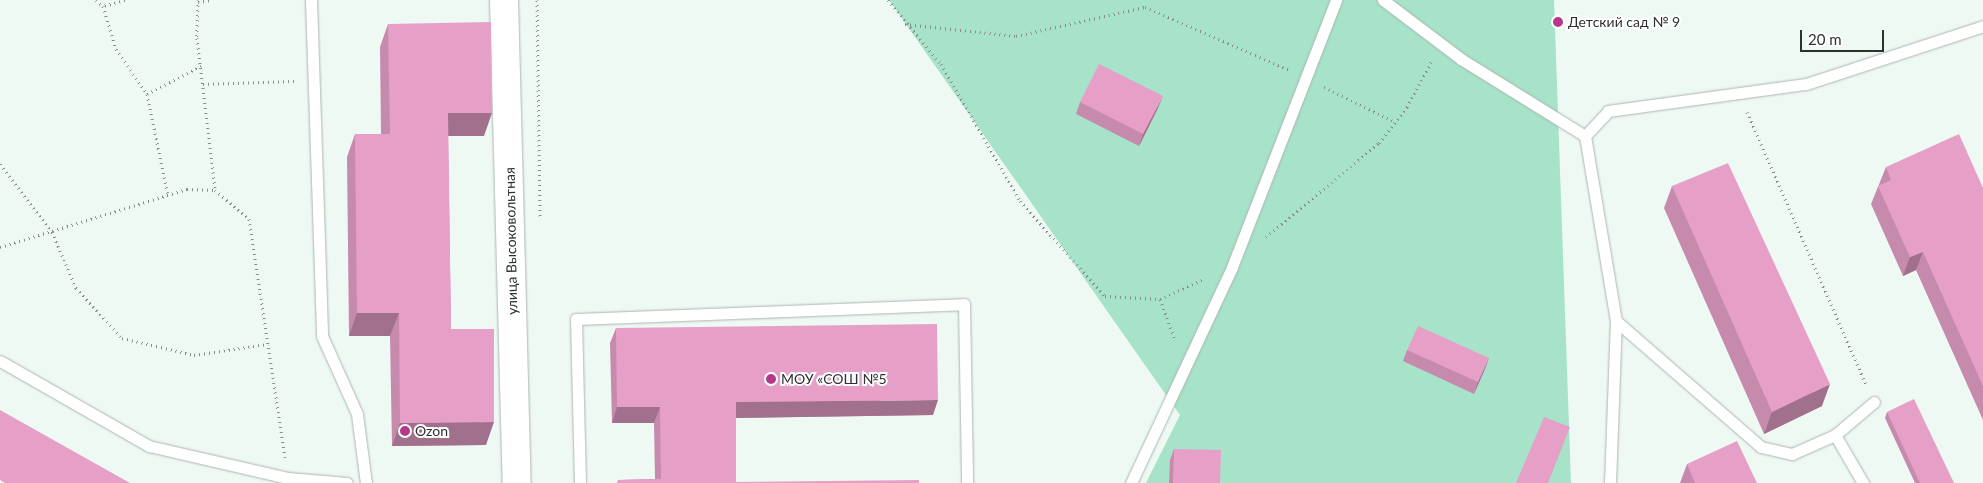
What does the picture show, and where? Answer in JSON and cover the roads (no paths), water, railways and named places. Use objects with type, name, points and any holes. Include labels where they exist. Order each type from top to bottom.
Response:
[{"type":"street","name":"улица Высоковольтная","points":[[504,0],[517,483]]},
{"type":"lane","points":[[312,0],[312,80],[322,336],[357,414],[366,483]]},
{"type":"lane","points":[[1131,483],[1186,370],[1232,267],[1336,0]]},
{"type":"lane","points":[[1383,0],[1442,42],[1585,136],[1616,321],[1610,483]]},
{"type":"lane","points":[[1585,136],[1608,111],[1806,84],[1983,26]]},
{"type":"lane","points":[[580,483],[576,319],[964,304],[967,483]]},
{"type":"lane","points":[[1616,321],[1761,448],[1792,454],[1834,436],[1874,402]]},
{"type":"lane","points":[[0,361],[149,446],[288,478],[347,483]]},
{"type":"lane","points":[[1834,436],[1863,483]]},
{"type":"place","name":"Детский сад № 9","points":[[1558,22]]},
{"type":"place","name":"МОУ «СОШ №5","points":[[771,379]]},
{"type":"place","name":"Ozon","points":[[405,431]]}]
